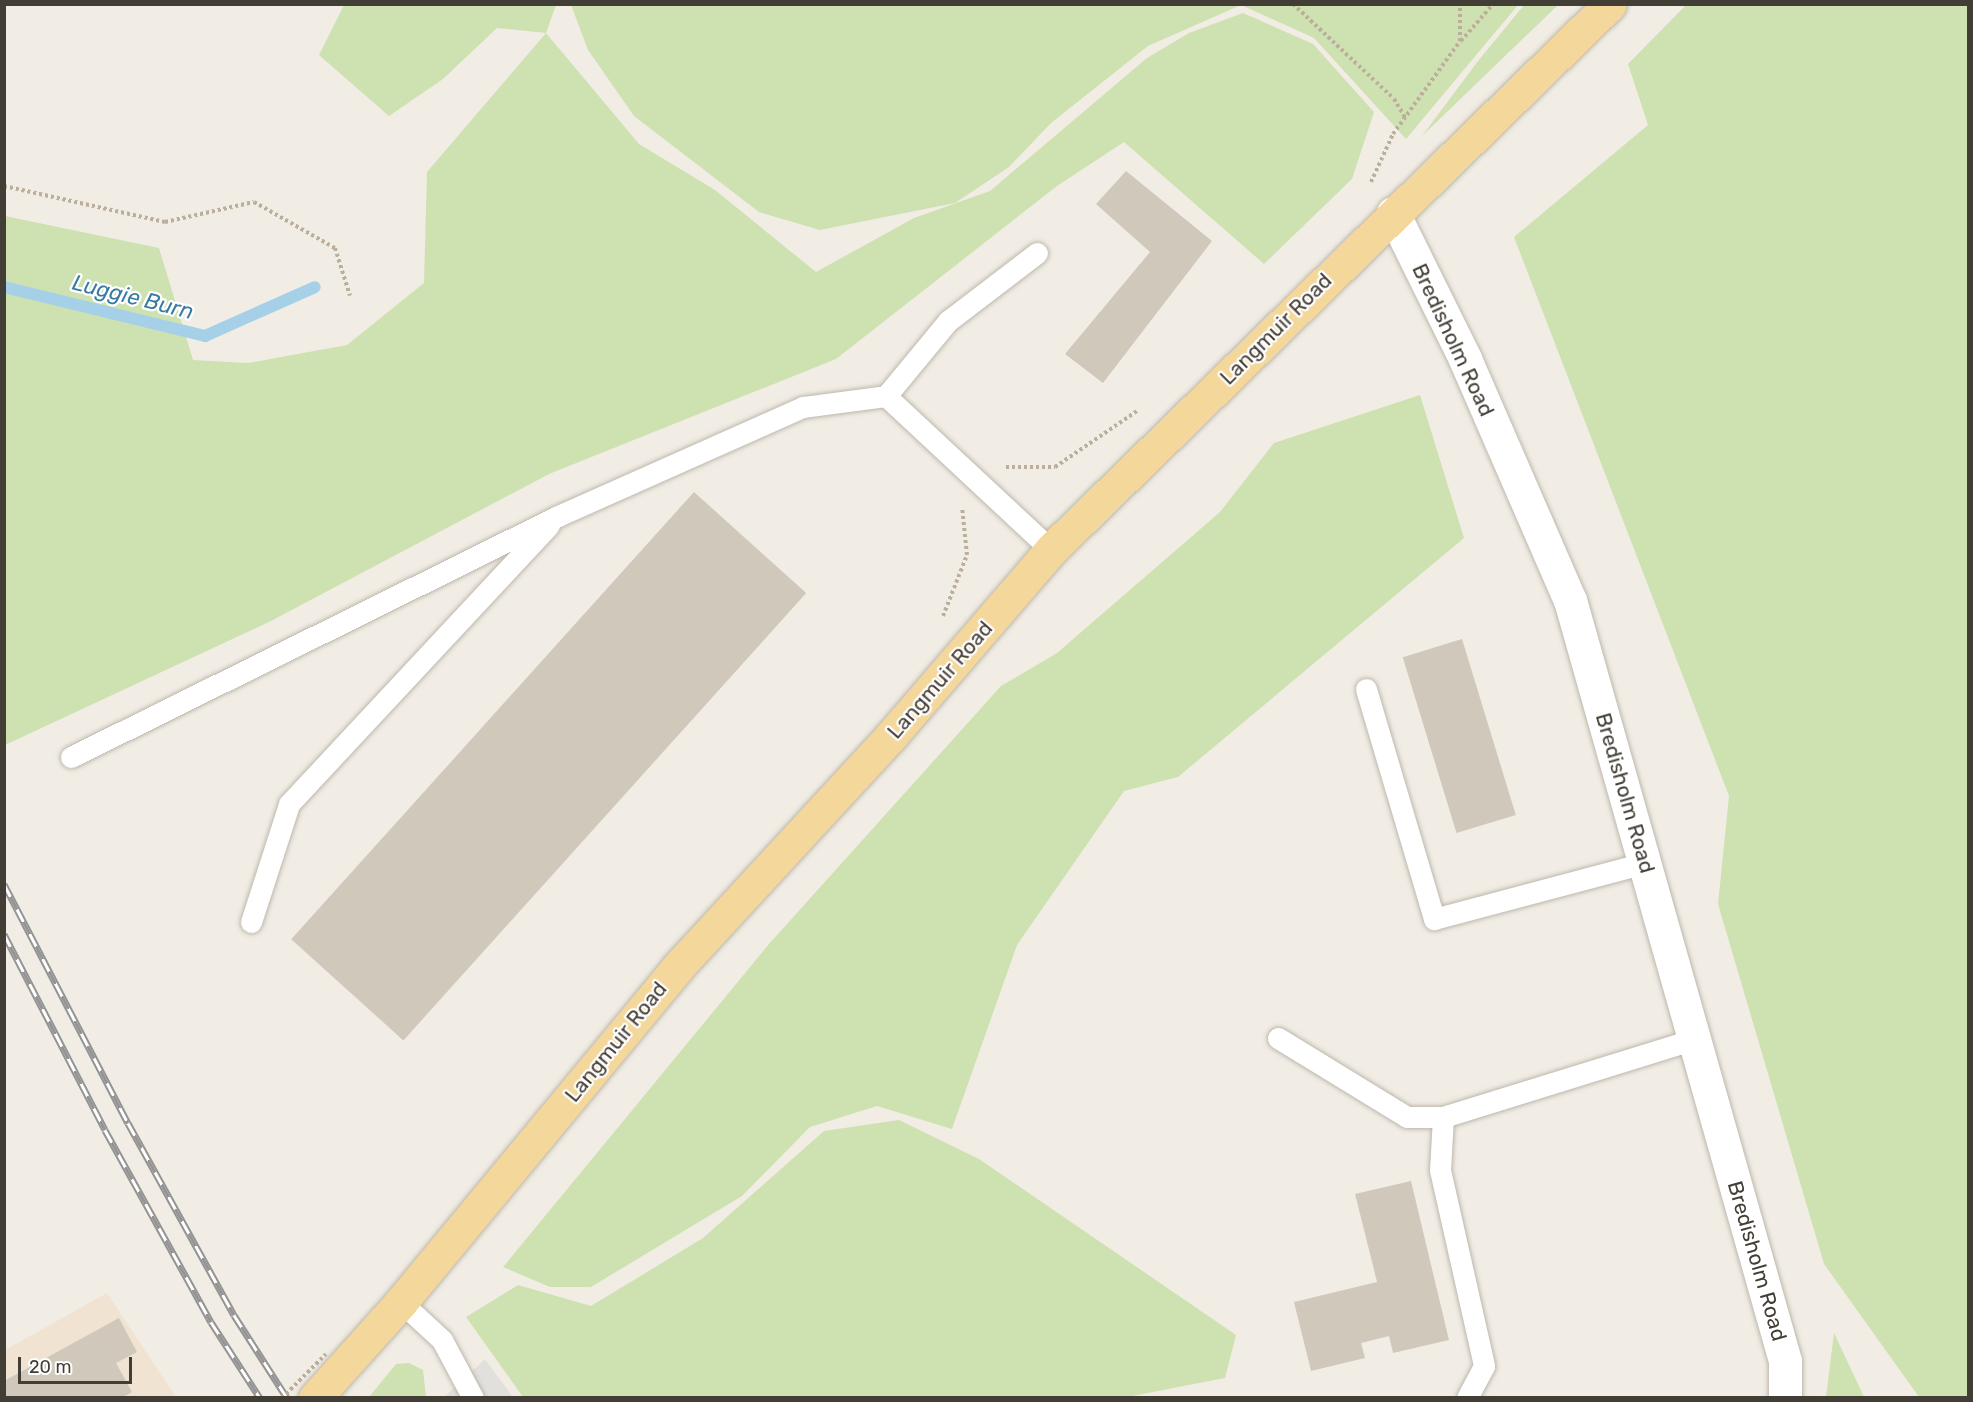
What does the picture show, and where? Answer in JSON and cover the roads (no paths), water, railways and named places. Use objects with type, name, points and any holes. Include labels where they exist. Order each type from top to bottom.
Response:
[{"type":"main road","name":"Langmuir Road","points":[[315,1398],[332,1364],[401,1302],[677,968],[891,736],[1051,550],[1393,213],[1610,4]]},
{"type":"street","name":"Bredisholm Road","points":[[1393,213],[1465,359],[1570,600],[1785,1361],[1785,1398]]},
{"type":"lane","points":[[71,757],[558,516],[803,407],[886,396],[948,321],[1037,253]]},
{"type":"lane","points":[[886,396],[1051,550]]},
{"type":"lane","points":[[251,922],[289,804],[558,516]]},
{"type":"lane","points":[[1366,689],[1434,919],[1645,863]]},
{"type":"lane","points":[[1278,1038],[1407,1118],[1443,1118],[1695,1039]]},
{"type":"lane","points":[[1443,1118],[1440,1170],[1484,1366],[1467,1398]]},
{"type":"lane","points":[[401,1302],[442,1341],[473,1398]]},
{"type":"waterway","name":"Luggie Burn","points":[[4,287],[205,336],[315,287]]},
{"type":"railway","points":[[4,884],[128,1123],[234,1315],[287,1398]]},
{"type":"railway","points":[[4,934],[105,1130],[211,1322],[260,1398]]}]
